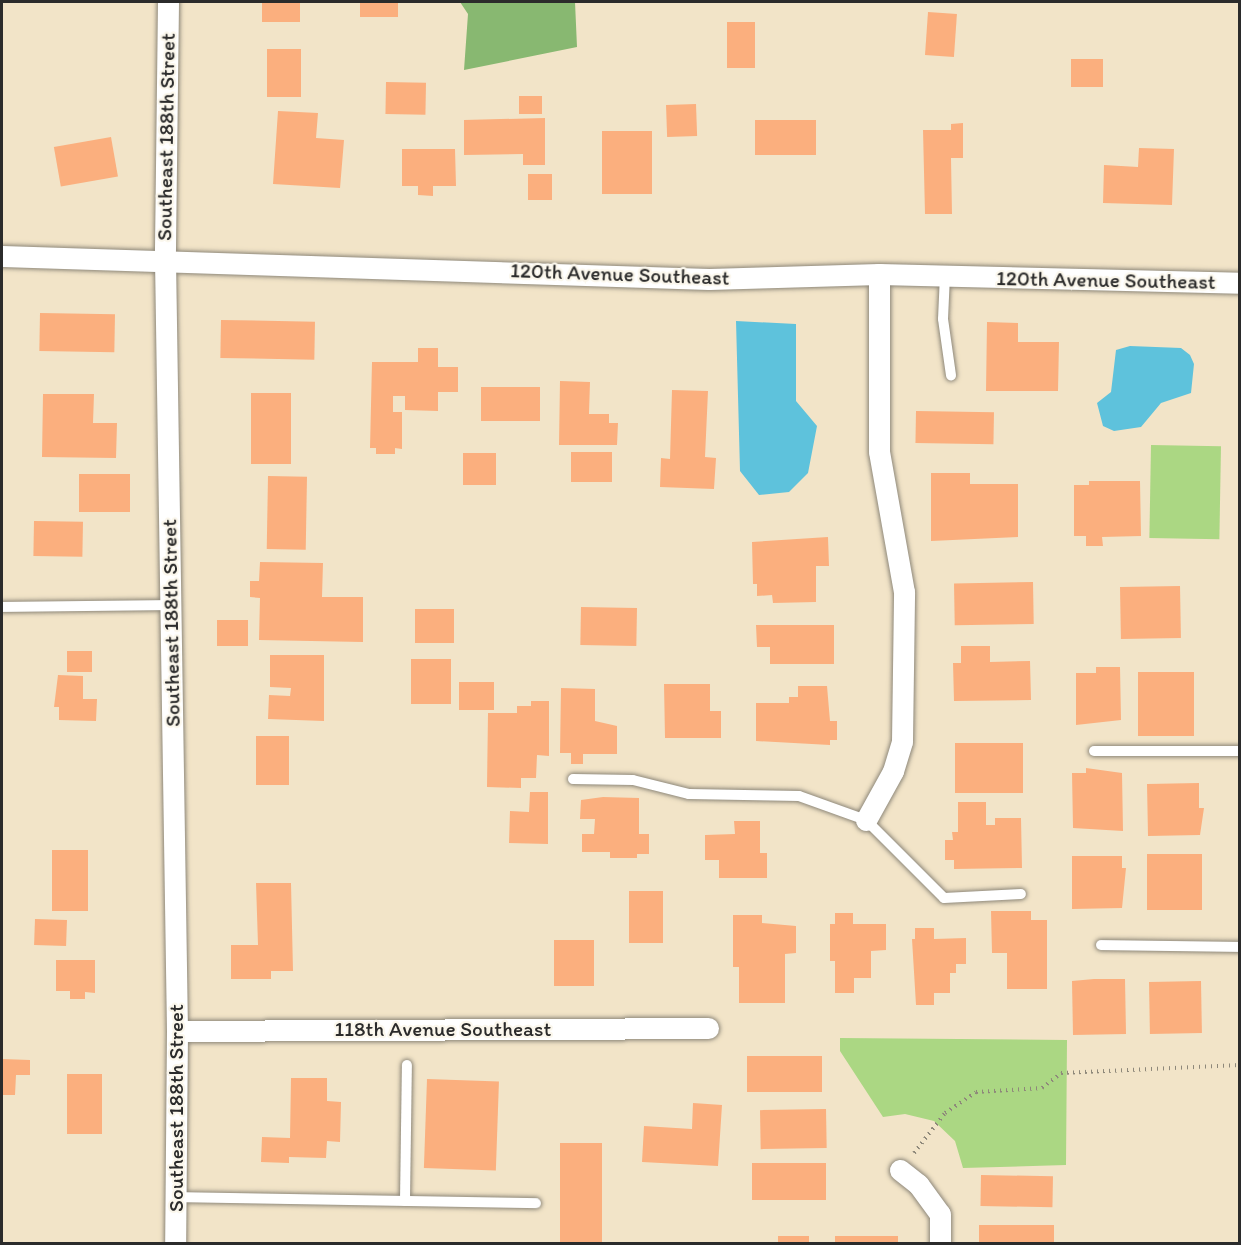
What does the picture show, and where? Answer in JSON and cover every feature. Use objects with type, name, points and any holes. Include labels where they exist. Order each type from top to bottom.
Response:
[{"type":"street","name":"Southeast 188th Street","points":[[168,2],[165,259],[177,1030],[175,1244]]},
{"type":"street","name":"120th Avenue Southeast","points":[[2,256],[165,259],[709,279],[879,274],[1239,283]]},
{"type":"street","points":[[866,820],[892,771],[902,741],[904,592],[879,451],[879,274]]},
{"type":"street","name":"118th Avenue Southeast","points":[[177,1030],[708,1028]]},
{"type":"street","points":[[900,1170],[918,1184],[940,1214],[940,1244]]},
{"type":"lane","points":[[945,275],[943,319],[951,375]]},
{"type":"lane","points":[[2,607],[170,605]]},
{"type":"lane","points":[[1094,751],[1239,751]]},
{"type":"lane","points":[[573,779],[633,780],[689,794],[800,796],[866,820],[944,898],[1021,894]]},
{"type":"lane","points":[[1101,945],[1239,947]]},
{"type":"lane","points":[[405,1201],[407,1065]]},
{"type":"lane","points":[[176,1197],[536,1203]]},
{"type":"path","points":[[900,1170],[945,1113],[976,1092],[1042,1088],[1061,1073],[1239,1065]]},
{"type":"green space","points":[[460,2],[575,2],[577,47],[464,70],[468,14]]},
{"type":"green space","points":[[1151,445],[1221,446],[1219,539],[1149,538]]},
{"type":"green space","points":[[840,1038],[1067,1040],[1066,1165],[963,1168],[955,1141],[934,1121],[905,1114],[883,1117],[840,1051]]},
{"type":"water","points":[[736,321],[796,324],[796,401],[817,426],[808,473],[789,492],[759,495],[740,471]]},
{"type":"water","points":[[1130,346],[1181,348],[1190,355],[1194,364],[1191,393],[1161,403],[1141,427],[1114,431],[1103,426],[1097,403],[1111,392],[1116,350]]},
{"type":"building","points":[[262,2],[300,2],[300,22],[262,22]]},
{"type":"building","points":[[360,2],[398,2],[398,17],[360,17]]},
{"type":"building","points":[[928,12],[957,14],[954,57],[925,55]]},
{"type":"building","points":[[727,22],[755,22],[755,68],[727,68]]},
{"type":"building","points":[[267,49],[301,49],[301,97],[267,97]]},
{"type":"building","points":[[1071,59],[1103,59],[1103,87],[1071,87]]},
{"type":"building","points":[[386,82],[426,83],[425,115],[385,114]]},
{"type":"building","points":[[519,96],[542,96],[542,114],[519,114]]},
{"type":"building","points":[[696,104],[697,136],[667,137],[666,105]]},
{"type":"building","points":[[278,111],[318,113],[316,138],[344,140],[340,188],[273,184]]},
{"type":"building","points":[[545,118],[545,165],[523,165],[523,154],[464,155],[464,120]]},
{"type":"building","points":[[755,120],[816,120],[816,155],[755,155]]},
{"type":"building","points":[[963,123],[963,158],[951,158],[952,214],[925,214],[923,130],[951,130],[951,124]]},
{"type":"building","points":[[602,131],[652,131],[652,194],[602,194]]},
{"type":"building","points":[[111,137],[118,176],[61,186],[54,147]]},
{"type":"building","points":[[1139,148],[1174,149],[1172,205],[1103,203],[1104,165],[1138,167]]},
{"type":"building","points":[[402,149],[455,149],[456,186],[433,186],[433,196],[418,195],[418,186],[402,186]]},
{"type":"building","points":[[528,174],[552,174],[552,200],[528,200]]},
{"type":"building","points":[[40,313],[115,314],[114,352],[39,351]]},
{"type":"building","points":[[221,320],[315,322],[314,360],[220,358]]},
{"type":"building","points":[[987,322],[1018,323],[1018,342],[1059,342],[1058,391],[986,391]]},
{"type":"building","points":[[418,348],[438,348],[438,367],[458,367],[458,392],[438,392],[438,411],[405,410],[405,396],[393,396],[393,412],[402,412],[402,449],[395,448],[395,454],[376,454],[376,448],[370,448],[372,362],[418,362]]},
{"type":"building","points":[[560,381],[590,382],[589,414],[609,414],[609,423],[618,423],[617,445],[559,445]]},
{"type":"building","points":[[481,387],[540,387],[540,421],[481,421]]},
{"type":"building","points":[[672,390],[708,391],[705,457],[716,458],[714,489],[660,487],[661,458],[670,459]]},
{"type":"building","points":[[251,393],[291,393],[291,464],[251,464]]},
{"type":"building","points":[[43,394],[94,394],[93,423],[117,423],[116,458],[42,457]]},
{"type":"building","points":[[916,411],[994,412],[993,444],[915,443]]},
{"type":"building","points":[[571,452],[612,452],[612,482],[571,482]]},
{"type":"building","points":[[463,453],[496,453],[496,485],[463,485]]},
{"type":"building","points":[[931,473],[970,473],[970,484],[1018,484],[1018,537],[931,541]]},
{"type":"building","points":[[79,474],[130,474],[130,512],[79,512]]},
{"type":"building","points":[[268,476],[307,477],[306,550],[267,549]]},
{"type":"building","points":[[1089,481],[1140,481],[1141,536],[1102,537],[1103,546],[1086,546],[1086,536],[1074,536],[1074,485],[1089,485]]},
{"type":"building","points":[[34,521],[83,522],[82,557],[33,556]]},
{"type":"building","points":[[828,537],[829,566],[816,566],[816,602],[773,603],[772,595],[757,596],[757,584],[753,584],[752,542]]},
{"type":"building","points":[[260,562],[323,563],[322,597],[363,597],[363,642],[259,640],[260,598],[250,597],[250,581],[259,581]]},
{"type":"building","points":[[1033,582],[1034,624],[955,625],[954,583]]},
{"type":"building","points":[[1180,586],[1181,638],[1121,639],[1120,587]]},
{"type":"building","points":[[581,607],[637,608],[636,646],[580,645]]},
{"type":"building","points":[[415,609],[454,609],[454,643],[415,643]]},
{"type":"building","points":[[217,620],[248,620],[248,646],[217,646]]},
{"type":"building","points":[[756,625],[834,625],[834,664],[770,664],[770,647],[757,647]]},
{"type":"building","points":[[961,646],[990,646],[990,662],[1030,661],[1031,700],[954,701],[953,663],[961,663]]},
{"type":"building","points":[[67,651],[92,651],[92,672],[67,672]]},
{"type":"building","points":[[270,655],[324,655],[324,721],[268,719],[269,695],[290,696],[291,688],[270,687]]},
{"type":"building","points":[[411,659],[451,659],[451,704],[411,704]]},
{"type":"building","points":[[1096,667],[1120,667],[1121,720],[1076,725],[1076,673],[1096,673]]},
{"type":"building","points":[[1138,672],[1194,672],[1194,736],[1138,736]]},
{"type":"building","points":[[58,675],[83,676],[83,699],[97,699],[96,721],[59,720],[59,707],[54,707]]},
{"type":"building","points":[[459,682],[494,682],[494,710],[459,710]]},
{"type":"building","points":[[664,684],[710,684],[710,711],[721,711],[721,738],[665,738]]},
{"type":"building","points":[[798,686],[827,686],[830,721],[837,721],[837,740],[830,740],[830,745],[756,741],[756,703],[789,703],[789,697],[798,697]]},
{"type":"building","points":[[561,688],[595,689],[595,721],[617,726],[617,754],[583,754],[583,764],[571,764],[571,753],[560,753]]},
{"type":"building","points":[[531,701],[549,701],[549,756],[537,755],[536,778],[521,778],[521,788],[487,787],[488,713],[517,713],[517,706],[531,706]]},
{"type":"building","points":[[256,736],[289,736],[289,785],[256,785]]},
{"type":"building","points":[[955,743],[1023,743],[1023,793],[955,793]]},
{"type":"building","points":[[1086,768],[1122,773],[1123,831],[1073,828],[1072,773],[1086,773]]},
{"type":"building","points":[[1199,783],[1199,808],[1204,808],[1200,835],[1148,836],[1147,784]]},
{"type":"building","points":[[530,792],[548,792],[548,844],[509,843],[510,811],[529,812]]},
{"type":"building","points":[[603,797],[639,798],[639,834],[649,834],[649,854],[637,854],[637,858],[610,858],[610,852],[582,852],[582,834],[594,834],[595,819],[580,819],[581,800]]},
{"type":"building","points":[[958,802],[986,802],[986,825],[995,825],[995,818],[1021,818],[1022,868],[954,869],[954,860],[945,860],[945,840],[953,840],[952,832],[958,832]]},
{"type":"building","points":[[734,821],[760,821],[760,853],[767,853],[767,878],[719,878],[719,860],[705,860],[705,835],[735,834]]},
{"type":"building","points":[[52,850],[88,850],[88,911],[52,911]]},
{"type":"building","points":[[1147,854],[1202,854],[1202,910],[1147,910]]},
{"type":"building","points":[[1072,856],[1122,856],[1122,868],[1126,868],[1122,908],[1072,909]]},
{"type":"building","points":[[256,883],[291,883],[293,971],[271,971],[271,979],[231,979],[231,945],[258,945]]},
{"type":"building","points":[[629,891],[663,891],[663,943],[629,943]]},
{"type":"building","points":[[991,911],[1031,911],[1031,920],[1047,920],[1047,989],[1007,989],[1007,953],[992,953]]},
{"type":"building","points":[[835,913],[853,913],[853,924],[886,924],[886,950],[871,951],[871,978],[854,978],[854,993],[835,993],[835,961],[830,961],[830,924],[835,924]]},
{"type":"building","points":[[733,915],[762,915],[762,923],[796,926],[796,953],[785,954],[785,1003],[739,1003],[739,967],[733,967]]},
{"type":"building","points":[[35,919],[67,920],[66,946],[34,945]]},
{"type":"building","points":[[915,928],[934,928],[934,939],[966,938],[966,964],[956,964],[956,973],[950,973],[950,993],[934,993],[934,1005],[916,1005],[912,939],[915,939]]},
{"type":"building","points":[[554,940],[594,940],[594,986],[554,986]]},
{"type":"building","points":[[56,960],[95,960],[95,993],[85,992],[85,999],[70,999],[70,991],[56,991]]},
{"type":"building","points":[[1125,979],[1126,1034],[1073,1035],[1072,981]]},
{"type":"building","points":[[1201,981],[1202,1033],[1150,1034],[1149,982]]},
{"type":"building","points":[[747,1056],[822,1056],[822,1092],[747,1092]]},
{"type":"building","points":[[2,1059],[30,1060],[30,1075],[16,1075],[15,1095],[2,1095]]},
{"type":"building","points":[[67,1074],[102,1074],[102,1134],[67,1134]]},
{"type":"building","points":[[291,1078],[327,1078],[327,1101],[341,1102],[340,1142],[327,1141],[326,1158],[289,1157],[289,1163],[261,1162],[262,1137],[290,1138]]},
{"type":"building","points":[[427,1079],[499,1082],[496,1170],[424,1168]]},
{"type":"building","points":[[693,1103],[722,1105],[718,1166],[642,1162],[644,1126],[692,1129]]},
{"type":"building","points":[[826,1109],[827,1148],[761,1149],[760,1110]]},
{"type":"building","points":[[560,1143],[602,1143],[602,1244],[560,1244]]},
{"type":"building","points":[[752,1163],[826,1163],[826,1200],[752,1200]]},
{"type":"building","points":[[981,1175],[1053,1176],[1052,1207],[980,1206]]},
{"type":"building","points":[[979,1225],[1054,1225],[1054,1244],[979,1244]]},
{"type":"building","points":[[778,1236],[809,1236],[809,1244],[778,1244]]},
{"type":"building","points":[[835,1236],[898,1236],[898,1244],[835,1244]]}]
